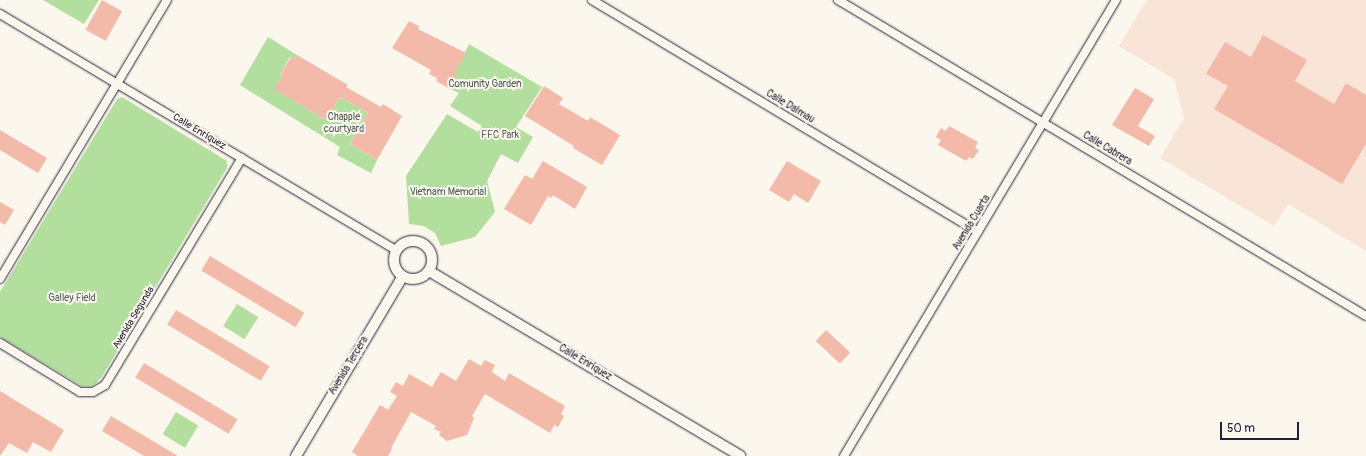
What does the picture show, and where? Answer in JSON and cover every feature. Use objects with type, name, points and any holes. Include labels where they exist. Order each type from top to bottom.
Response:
[{"type":"street","points":[[0,279],[166,0]]},
{"type":"street","name":"Calle Dalmau","points":[[592,0],[978,232]]},
{"type":"street","name":"Calle Cabrera","points":[[838,0],[1366,316]]},
{"type":"street","name":"Avenida Cuarta","points":[[844,456],[1116,0]]},
{"type":"street","name":"Calle Enríquez","points":[[0,14],[397,251]]},
{"type":"street","name":"Avenida Segunda","points":[[0,343],[80,392],[93,392],[105,385],[242,158]]},
{"type":"street","points":[[412,242],[423,244],[428,248],[432,259],[429,271],[420,278],[408,278],[403,276],[396,267],[395,256],[397,251],[401,246],[412,242]]},
{"type":"street","name":"Calle Enríquez","points":[[429,271],[740,456]]},
{"type":"street","name":"Avenida Tercera","points":[[296,456],[403,276]]},
{"type":"shaded area","points":[[1147,0],[1366,0],[1366,251],[1288,204],[1274,226],[1160,158],[1184,118],[1174,79],[1119,46]]},
{"type":"green space","points":[[43,0],[99,0],[84,24]]},
{"type":"green space","name":"Chapple courtyard","points":[[268,37],[297,55],[295,59],[290,57],[280,75],[282,77],[275,89],[326,120],[340,97],[368,113],[350,144],[377,160],[371,173],[337,155],[340,147],[240,85]]},
{"type":"green space","points":[[469,44],[542,87],[516,127],[533,137],[518,163],[501,154],[487,181],[495,212],[475,237],[441,246],[435,233],[424,226],[409,224],[406,176],[447,114],[478,132],[482,126],[450,106],[459,93],[450,89],[457,76],[449,72],[459,65]]},
{"type":"green space","name":"Galley Field","points":[[122,97],[227,161],[227,168],[101,378],[89,387],[82,386],[0,337],[0,292],[117,99]]},
{"type":"green space","points":[[237,304],[258,317],[244,339],[223,326]]},
{"type":"green space","points":[[176,412],[198,425],[185,448],[163,434]]},
{"type":"building","points":[[102,0],[122,11],[106,41],[86,30]]},
{"type":"building","points":[[409,21],[419,26],[418,29],[466,53],[454,74],[457,76],[450,89],[436,81],[437,78],[429,74],[431,70],[392,48]]},
{"type":"building","points":[[1263,35],[1307,60],[1295,81],[1334,104],[1346,83],[1366,95],[1366,144],[1342,184],[1214,109],[1228,86],[1206,74],[1225,42],[1251,57]]},
{"type":"building","points":[[297,55],[348,85],[346,87],[381,107],[383,104],[402,116],[377,160],[350,144],[368,113],[340,97],[326,120],[274,89],[282,77],[280,75],[291,57],[295,59]]},
{"type":"building","points":[[544,86],[563,98],[559,104],[588,121],[590,117],[620,135],[602,165],[573,148],[574,146],[525,116]]},
{"type":"building","points":[[1135,88],[1154,99],[1138,126],[1155,136],[1149,146],[1112,125]]},
{"type":"building","points":[[949,126],[978,142],[975,148],[979,150],[973,159],[969,157],[966,161],[938,145],[941,140],[936,137],[941,128],[946,131]]},
{"type":"building","points":[[0,130],[47,158],[38,173],[0,150]]},
{"type":"building","points":[[543,161],[587,187],[575,209],[553,195],[551,198],[548,196],[531,225],[504,209],[525,175],[532,179]]},
{"type":"building","points":[[787,161],[821,181],[808,203],[794,194],[789,202],[769,190]]},
{"type":"building","points":[[0,202],[14,210],[5,225],[0,222]]},
{"type":"building","points":[[210,256],[304,313],[296,327],[201,271]]},
{"type":"building","points":[[176,310],[269,366],[261,381],[167,325]]},
{"type":"building","points":[[826,330],[850,353],[840,363],[816,341]]},
{"type":"building","points":[[469,359],[481,366],[485,360],[495,365],[492,372],[505,381],[509,373],[565,406],[561,414],[564,416],[558,427],[554,425],[550,433],[485,394],[472,416],[474,418],[467,435],[447,441],[439,435],[441,432],[434,429],[436,426],[411,412],[388,456],[358,456],[352,452],[380,405],[388,410],[397,396],[390,392],[396,382],[403,386],[409,374],[432,387],[441,372],[456,381]]},
{"type":"building","points":[[144,363],[237,419],[229,434],[135,378]]},
{"type":"building","points":[[0,391],[64,430],[51,452],[33,442],[27,453],[9,443],[0,456]]},
{"type":"building","points":[[111,416],[178,456],[144,456],[102,431]]},
{"type":"park label","name":"Comunity Garden","points":[[485,85]]},
{"type":"park label","name":"FFC Park","points":[[500,136]]},
{"type":"park label","name":"Vietnam Memorial","points":[[448,193]]}]
